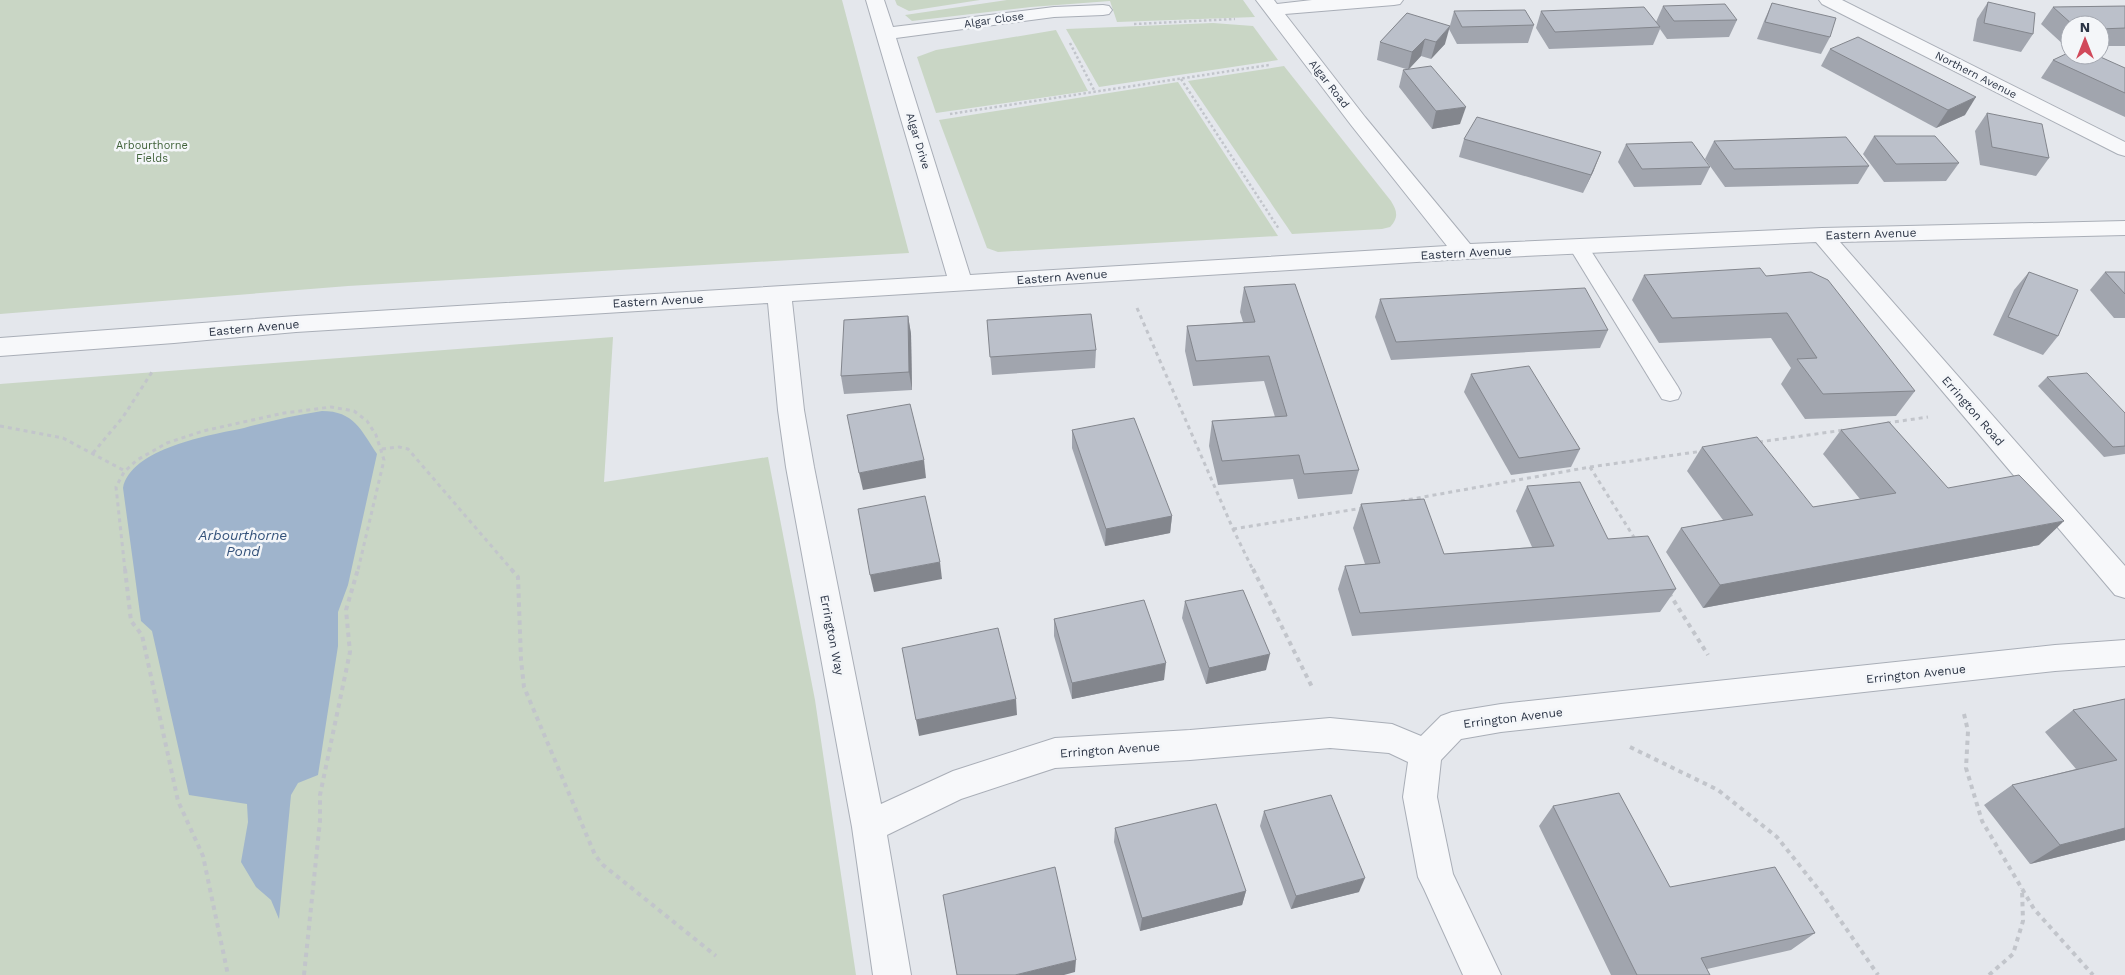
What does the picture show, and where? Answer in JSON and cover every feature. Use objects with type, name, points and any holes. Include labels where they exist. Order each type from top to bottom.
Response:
[{"type":"street","name":"Algar Drive","points":[[875,0],[960,283]]},
{"type":"street","points":[[1272,9],[1394,0]]},
{"type":"street","name":"Northern Avenue","points":[[1828,0],[2125,150]]},
{"type":"street","name":"Algar Road","points":[[1272,9],[1464,252]]},
{"type":"street","name":"Algar Close","points":[[885,34],[1054,12],[1103,10]]},
{"type":"street","name":"Eastern Avenue","points":[[0,347],[174,335],[296,324],[1464,252],[1822,235],[2125,228]]},
{"type":"street","name":"Errington Road","points":[[1822,235],[2125,586]]},
{"type":"street","name":"Errington Way","points":[[779,295],[791,410],[800,467],[869,827],[892,975]]},
{"type":"street","name":"Errington Avenue","points":[[869,827],[953,786],[1055,753],[1330,733],[1392,739],[1424,754],[1452,726],[1501,718],[2055,658],[2125,653]]},
{"type":"street","points":[[1424,754],[1420,797],[1436,877],[1482,975]]},
{"type":"lane","points":[[1579,247],[1670,393]]},
{"type":"path","points":[[1103,10],[1108,25],[1272,9]]},
{"type":"path","points":[[1054,12],[1095,92]]},
{"type":"path","points":[[912,120],[1310,58]]},
{"type":"path","points":[[1181,78],[1301,262]]},
{"type":"path","points":[[1121,273],[1233,529],[1313,689]]},
{"type":"path","points":[[93,453],[123,417],[174,335]]},
{"type":"path","points":[[228,975],[203,856],[178,801],[142,635],[131,621],[116,487],[118,480],[125,471],[147,453],[166,443],[203,431],[314,408],[344,407],[355,411],[373,427],[382,449],[384,460],[355,582],[346,610],[350,652],[320,795],[319,831],[304,975]]},
{"type":"path","points":[[1881,424],[1973,410]]},
{"type":"path","points":[[0,426],[52,435],[93,453],[125,471]]},
{"type":"path","points":[[1755,443],[1852,429]]},
{"type":"path","points":[[382,449],[399,447],[408,449],[518,578],[521,660],[524,687],[594,855],[603,865],[716,956]]},
{"type":"path","points":[[1400,501],[1590,467],[1706,450]]},
{"type":"path","points":[[1590,467],[1636,541]]},
{"type":"path","points":[[1233,529],[1370,506]]},
{"type":"path","points":[[1667,590],[1731,693]]},
{"type":"path","points":[[1602,708],[1630,746],[1718,790],[1777,837],[1823,895],[1878,975]]},
{"type":"path","points":[[1964,714],[1968,731],[1966,768],[1982,821],[2034,909],[2093,975]]},
{"type":"path","points":[[1988,975],[2013,954],[2023,921],[2022,888]]},
{"type":"green space","name":"Arbourthorne Fields","points":[[0,0],[842,0],[909,253],[348,286],[0,314]]},
{"type":"green space","points":[[895,0],[980,0],[909,11],[897,5]]},
{"type":"green space","points":[[1007,0],[1243,0],[1255,17],[1117,22],[1110,1],[1031,7],[912,21],[905,15]]},
{"type":"green space","points":[[1213,23],[1253,26],[1278,60],[1099,87],[1066,29]]},
{"type":"green space","points":[[1056,30],[1088,91],[936,113],[917,57],[936,50]]},
{"type":"green space","points":[[1284,66],[1391,201],[1396,214],[1395,220],[1390,227],[1292,234],[1188,81]]},
{"type":"green space","points":[[1178,82],[1278,236],[998,252],[987,248],[939,120]]},
{"type":"green space","points":[[613,337],[604,482],[768,457],[815,700],[856,975],[0,975],[0,384]]},
{"type":"water","name":"Arbourthorne Pond","points":[[322,411],[342,414],[356,423],[377,454],[348,585],[338,612],[338,646],[318,775],[298,783],[291,795],[279,919],[271,900],[256,887],[241,862],[248,822],[247,804],[189,795],[152,631],[141,621],[123,488],[129,474],[140,463],[156,453],[174,446],[283,418]]},
{"type":"building","points":[[1988,2],[2035,13],[2033,34],[1984,23]]},
{"type":"building","points":[[1772,3],[1836,18],[1830,37],[1765,22]]},
{"type":"building","points":[[1725,4],[1737,20],[1674,21],[1663,6]]},
{"type":"building","points":[[2125,6],[2125,28],[2110,29],[2110,15],[2062,15],[2053,7]]},
{"type":"building","points":[[1644,7],[1660,27],[1555,32],[1541,11]]},
{"type":"building","points":[[1525,10],[1534,25],[1462,27],[1454,11]]},
{"type":"building","points":[[1407,13],[1450,26],[1436,42],[1425,39],[1412,52],[1380,42]]},
{"type":"building","points":[[1858,37],[1976,97],[1948,110],[1830,49]]},
{"type":"building","points":[[2060,57],[2060,63],[2053,60]]},
{"type":"building","points":[[2110,61],[2125,68],[2125,93],[2064,65],[2110,65]]},
{"type":"building","points":[[1431,66],[1466,107],[1436,111],[1403,70]]},
{"type":"building","points":[[1987,113],[2042,124],[2049,158],[1992,147]]},
{"type":"building","points":[[1477,117],[1601,152],[1591,175],[1464,139]]},
{"type":"building","points":[[1874,136],[1935,136],[1959,163],[1896,164]]},
{"type":"building","points":[[1846,137],[1869,166],[1734,169],[1714,141]]},
{"type":"building","points":[[1692,142],[1710,167],[1642,169],[1626,144]]},
{"type":"building","points":[[1760,268],[1766,276],[1811,272],[1828,280],[1915,391],[1823,394],[1797,359],[1817,358],[1787,313],[1672,318],[1644,275]]},
{"type":"building","points":[[2029,272],[2078,290],[2058,336],[2008,317]]},
{"type":"building","points":[[2105,272],[2125,272],[2125,294]]},
{"type":"building","points":[[1295,284],[1359,470],[1304,474],[1299,455],[1222,461],[1212,421],[1287,416],[1269,356],[1196,361],[1187,326],[1255,322],[1244,287]]},
{"type":"building","points":[[1585,288],[1608,330],[1396,342],[1380,299]]},
{"type":"building","points":[[1091,314],[1096,350],[990,357],[987,320]]},
{"type":"building","points":[[908,316],[909,372],[841,376],[844,320]]},
{"type":"building","points":[[1529,366],[1580,449],[1519,458],[1471,374]]},
{"type":"building","points":[[2087,373],[2125,413],[2125,446],[2113,447],[2047,377]]},
{"type":"building","points":[[910,404],[924,460],[859,473],[847,415]]},
{"type":"building","points":[[1134,418],[1172,516],[1106,529],[1072,430]]},
{"type":"building","points":[[1889,422],[1948,488],[2019,475],[2064,521],[1720,585],[1681,528],[1753,515],[1702,447],[1757,437],[1813,507],[1896,493],[1841,430]]},
{"type":"building","points":[[1580,482],[1608,539],[1648,536],[1676,589],[1360,613],[1345,566],[1380,563],[1361,504],[1424,499],[1444,554],[1554,546],[1527,486]]},
{"type":"building","points":[[925,496],[940,562],[870,575],[858,509]]},
{"type":"building","points":[[1243,590],[1270,654],[1209,668],[1185,601]]},
{"type":"building","points":[[1144,600],[1166,663],[1072,683],[1054,619]]},
{"type":"building","points":[[998,628],[1016,699],[916,720],[902,648]]},
{"type":"building","points":[[2125,699],[2125,828],[2060,845],[2012,785],[2117,760],[2073,710]]},
{"type":"building","points":[[1619,793],[1670,887],[1775,867],[1815,933],[1701,958],[1710,975],[1637,975],[1553,806]]},
{"type":"building","points":[[1331,795],[1365,878],[1296,896],[1264,811]]},
{"type":"building","points":[[1216,804],[1246,891],[1142,918],[1115,828]]},
{"type":"building","points":[[1055,867],[1076,960],[1015,975],[957,975],[943,895]]}]
